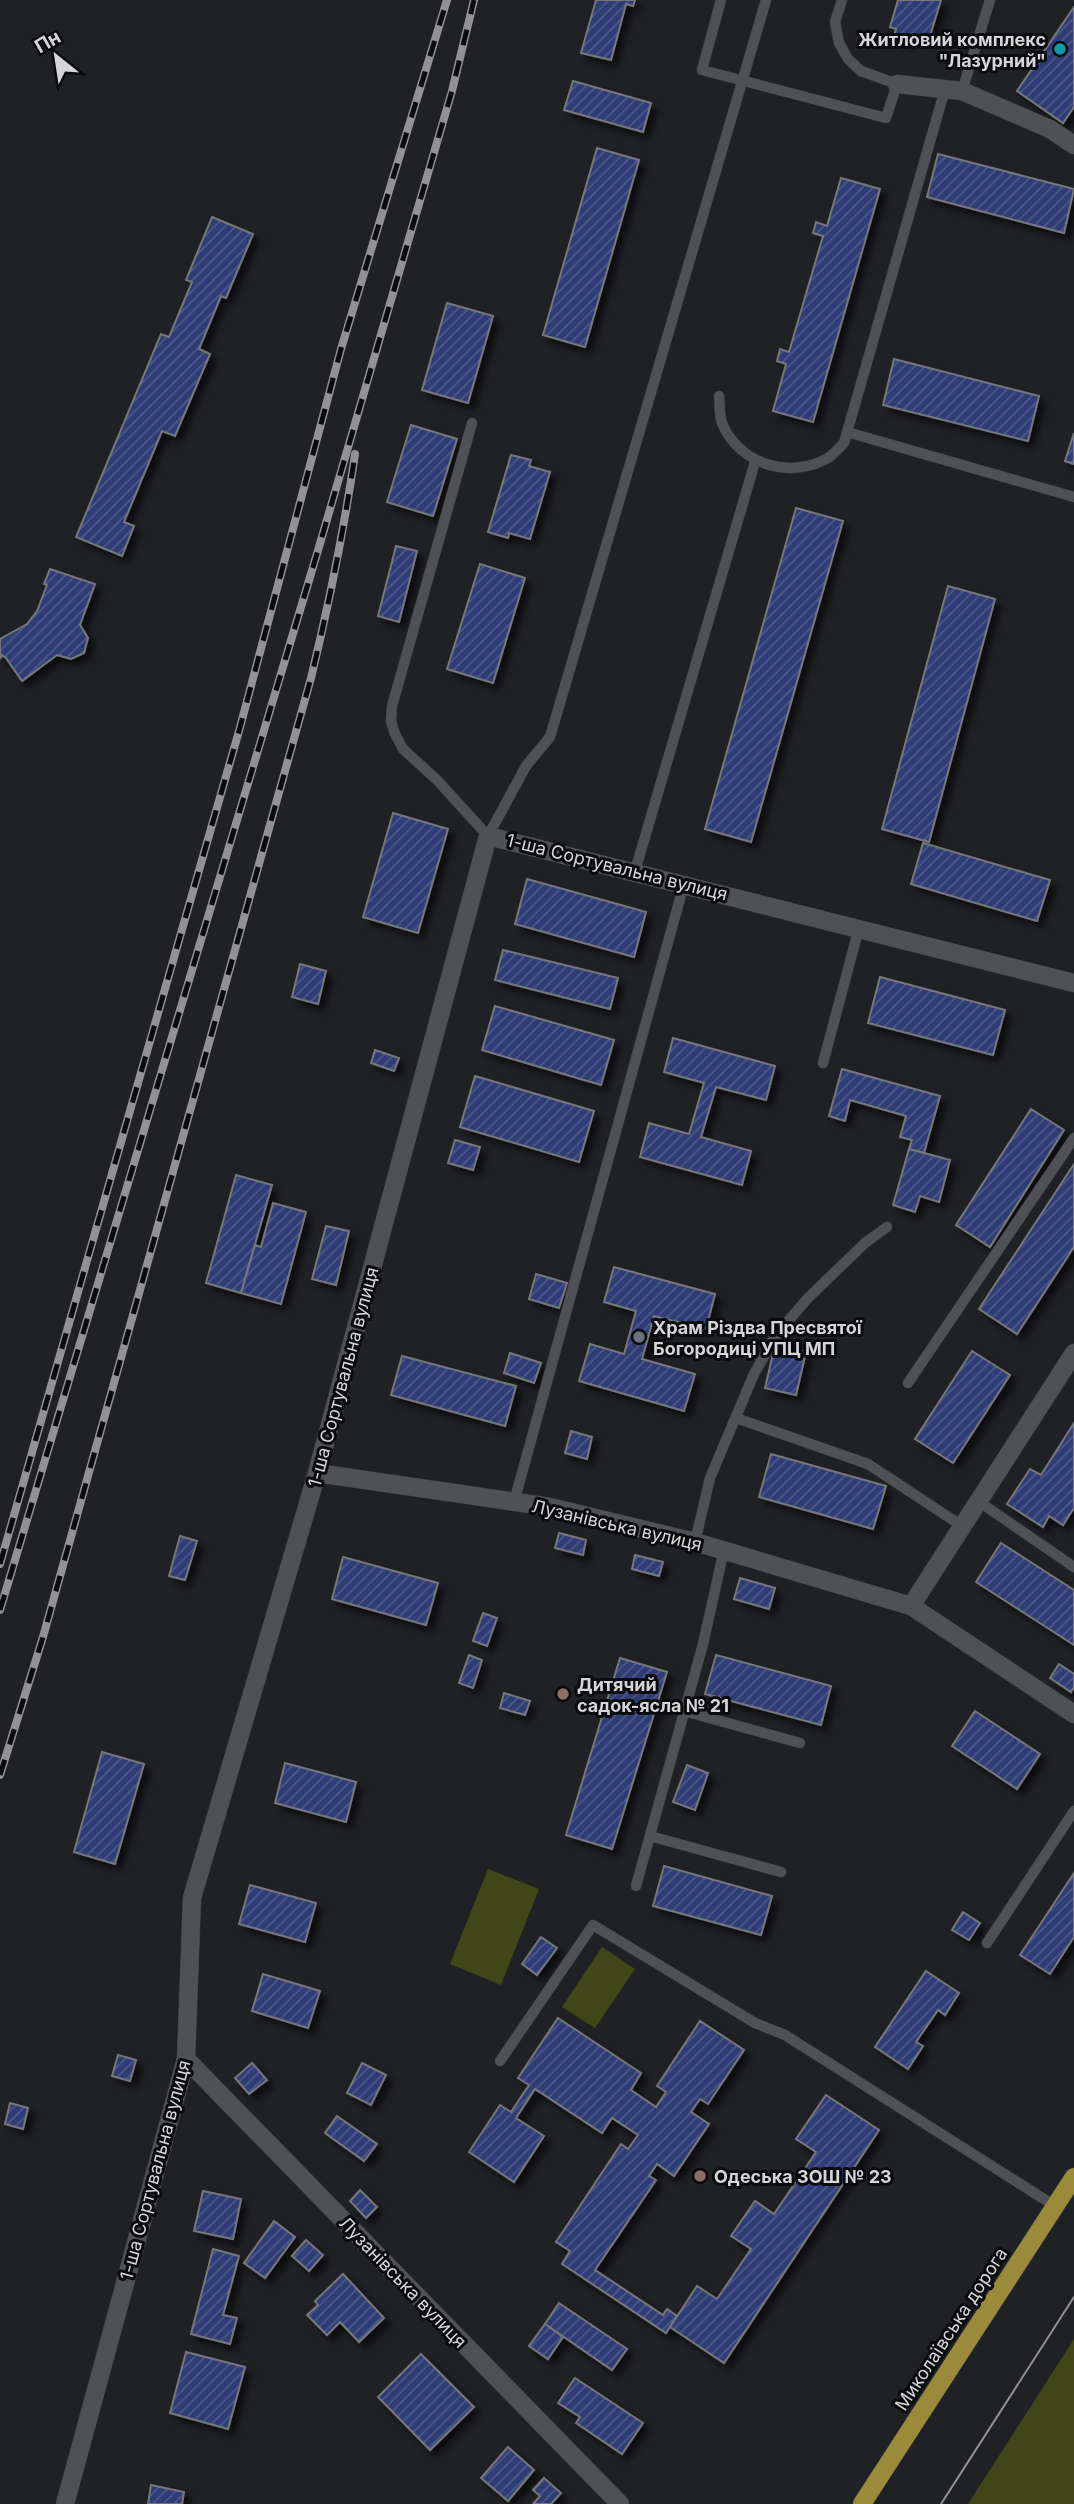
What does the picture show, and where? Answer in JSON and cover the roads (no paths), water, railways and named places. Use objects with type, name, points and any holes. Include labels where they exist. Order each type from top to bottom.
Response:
[{"type":"main road","name":"Миколаївська дорога","points":[[862,2504],[1074,2177]]},
{"type":"street","points":[[897,84],[953,90],[1050,129],[1074,145]]},
{"type":"street","name":"1-ша Сортувальна вулиця","points":[[65,2504],[186,2059],[192,1898],[317,1474],[488,836],[684,883],[1074,983]]},
{"type":"street","points":[[911,1606],[1071,1364]]},
{"type":"street","name":"Лузанівська вулиця","points":[[317,1474],[550,1507],[695,1542],[911,1606],[1074,1714]]},
{"type":"street","name":"Лузанівська вулиця","points":[[186,2059],[621,2504]]},
{"type":"lane","points":[[722,0],[702,69],[886,118],[897,84],[862,71],[848,59],[839,43],[835,22],[842,0]]},
{"type":"lane","points":[[472,423],[392,706],[391,721],[403,749],[437,780],[488,836],[526,766],[550,737],[766,0]]},
{"type":"lane","points":[[719,396],[721,421],[730,438],[735,446],[755,462],[807,467],[830,457],[844,443],[953,90],[990,0]]},
{"type":"lane","points":[[846,432],[1074,497]]},
{"type":"lane","points":[[635,871],[755,462]]},
{"type":"lane","points":[[514,1502],[684,883]]},
{"type":"lane","points":[[823,1063],[859,928]]},
{"type":"lane","points":[[908,1384],[1074,1138]]},
{"type":"lane","points":[[695,1542],[710,1478],[754,1374],[776,1335],[865,1243],[887,1227]]},
{"type":"lane","points":[[736,1418],[868,1464],[962,1526]]},
{"type":"lane","points":[[978,1501],[1074,1567]]},
{"type":"lane","points":[[636,1886],[703,1644],[724,1550]]},
{"type":"lane","points":[[684,1712],[800,1743]]},
{"type":"lane","points":[[987,1943],[1074,1811]]},
{"type":"lane","points":[[650,1836],[781,1872]]},
{"type":"lane","points":[[500,2061],[593,1926],[755,2024],[785,2035],[1055,2206]]},
{"type":"tram line","points":[[941,2504],[1074,2297]]},
{"type":"railway","points":[[0,1564],[239,731],[341,349],[447,0]]},
{"type":"railway","points":[[0,1610],[319,547],[452,91],[474,0]]},
{"type":"railway","points":[[0,1775],[43,1637],[311,678],[336,567],[355,454]]},
{"type":"place","name":"Житловий комплекс \"Лазурний\"","points":[[1060,49]]},
{"type":"place","name":"Храм Різдва Пресвятої Богородиці УПЦ МП","points":[[639,1337]]},
{"type":"place","name":"Дитячий садок-ясла № 21","points":[[563,1694]]},
{"type":"place","name":"Одеська ЗОШ № 23","points":[[700,2176]]}]
